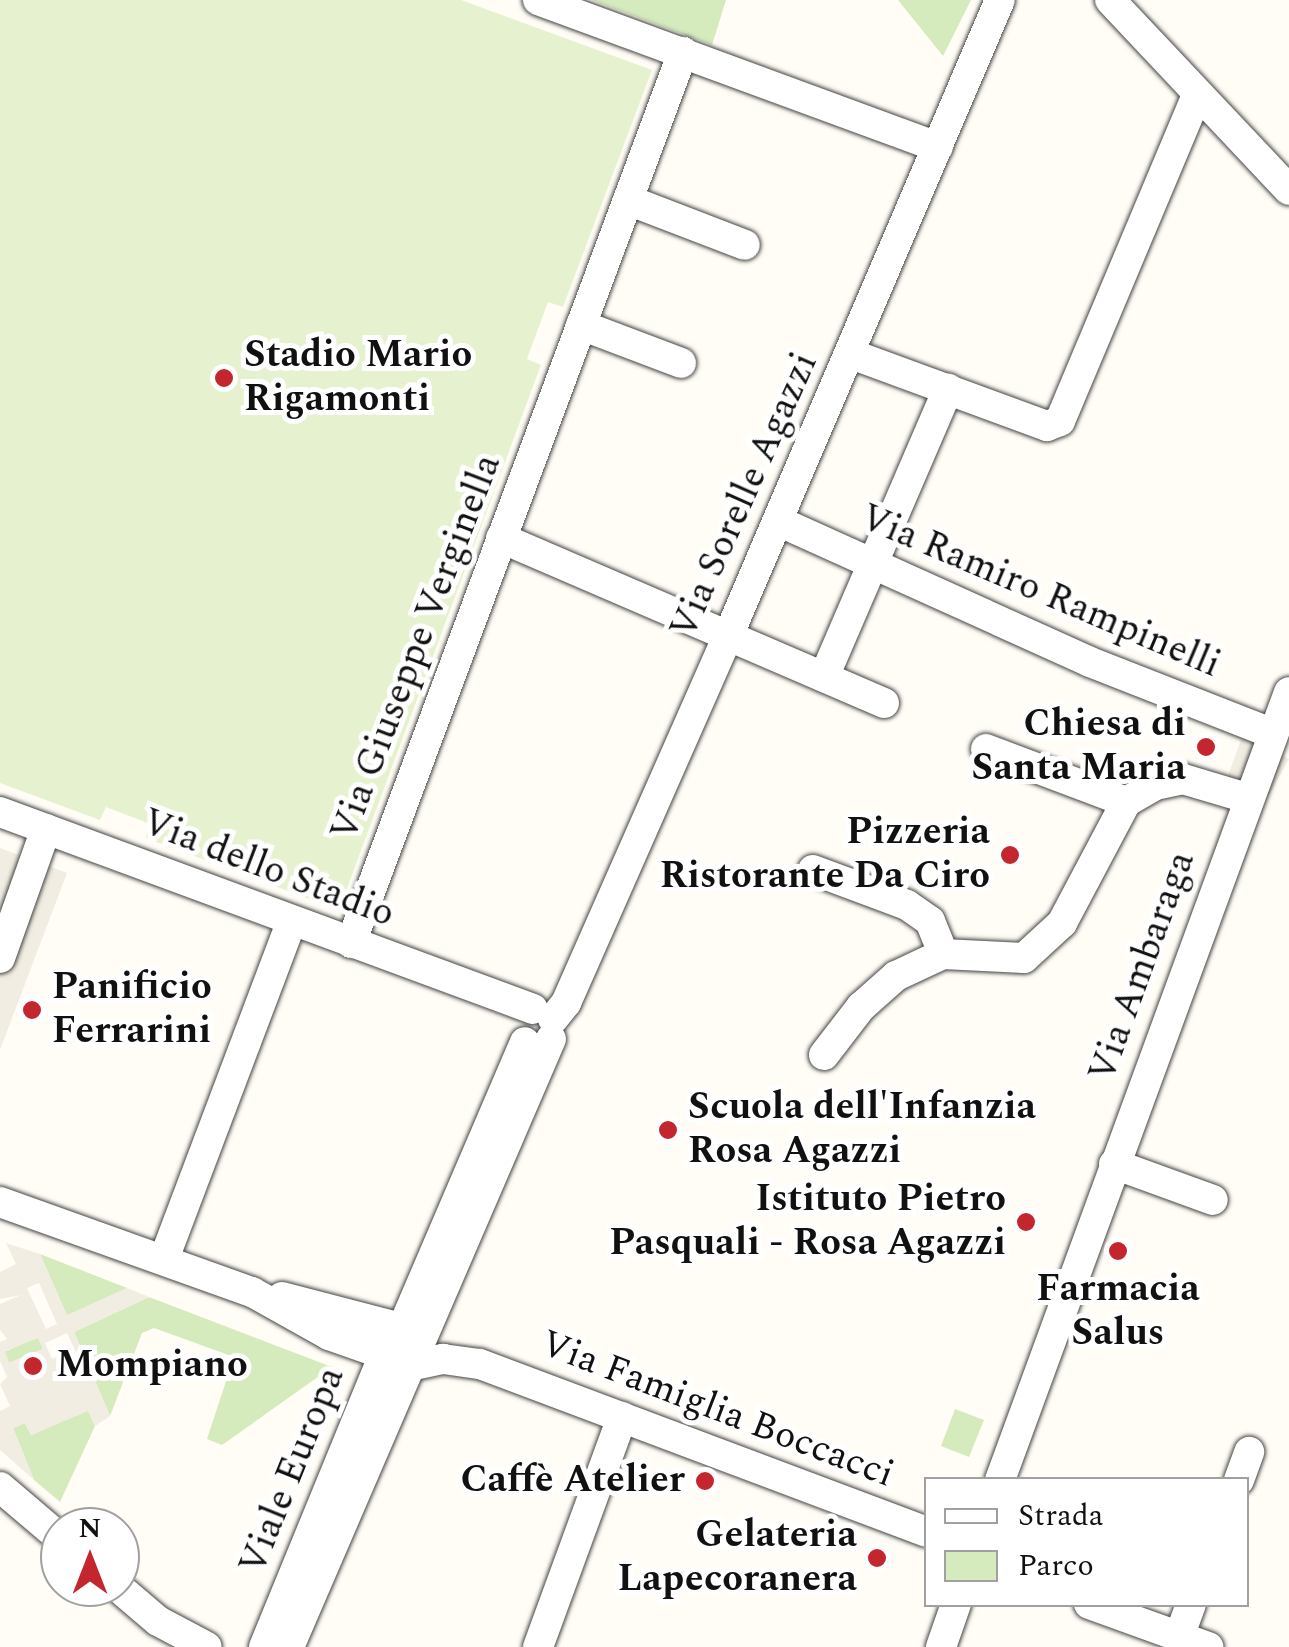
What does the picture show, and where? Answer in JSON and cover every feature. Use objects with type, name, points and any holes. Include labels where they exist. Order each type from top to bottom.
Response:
[{"type":"street","points":[[538,0],[938,147]]},
{"type":"street","name":"Via Sorelle Agazzi","points":[[404,1339],[531,1024],[566,1003],[851,354],[1000,0]]},
{"type":"street","points":[[1110,0],[1196,96],[1289,190]]},
{"type":"street","name":"Via Giuseppe Verginella","points":[[351,943],[683,52]]},
{"type":"street","points":[[851,354],[1047,426],[1060,421],[1196,96]]},
{"type":"street","points":[[628,200],[745,245]]},
{"type":"street","points":[[580,325],[681,363]]},
{"type":"street","points":[[824,677],[948,390]]},
{"type":"street","name":"Via Ramiro Rampinelli","points":[[778,521],[1090,662],[1276,740]]},
{"type":"street","points":[[501,538],[884,703]]},
{"type":"street","name":"Via Ambaraga","points":[[1001,1477],[1247,798],[1276,740],[1289,692]]},
{"type":"street","points":[[986,748],[1126,802]]},
{"type":"street","points":[[824,1055],[861,1007],[896,976],[943,954],[1024,958],[1062,923],[1126,802],[1155,785],[1183,780],[1247,798]]},
{"type":"street","name":"Via dello Stadio","points":[[0,812],[351,943],[531,1024]]},
{"type":"street","points":[[0,958],[46,829]]},
{"type":"street","points":[[813,870],[906,905],[930,922],[943,954]]},
{"type":"street","points":[[164,1259],[292,921]]},
{"type":"street","points":[[1114,1164],[1214,1200]]},
{"type":"street","name":"Via Famiglia Boccacci","points":[[0,1202],[252,1292],[404,1339],[466,1350],[480,1364]]},
{"type":"street","name":"Via Famiglia Boccacci","points":[[404,1339],[414,1364],[443,1359],[480,1364],[924,1531]]},
{"type":"street","name":"Viale Europa","points":[[264,1647],[404,1339]]},
{"type":"street","name":"Viale Europa","points":[[288,1647],[414,1364]]},
{"type":"street","points":[[538,1647],[622,1417]]},
{"type":"street","points":[[0,1487],[40,1521]]},
{"type":"street","points":[[138,1607],[164,1634],[207,1647]]},
{"type":"street","points":[[941,1647],[955,1607]]},
{"type":"street","points":[[1097,1607],[1208,1647]]},
{"type":"street","points":[[1179,1637],[1190,1607]]},
{"type":"green space","name":"Stadio Mario Rigamonti","points":[[0,0],[461,0],[652,70],[563,307],[548,302],[527,359],[541,365],[339,910],[146,838],[150,824],[106,807],[100,820],[0,783]]},
{"type":"green space","points":[[592,0],[726,0],[712,45]]},
{"type":"green space","points":[[898,0],[971,0],[943,56]]},
{"type":"green space","points":[[40,1254],[127,1288],[67,1316]]},
{"type":"green space","points":[[149,1297],[332,1367],[222,1445],[207,1439],[234,1357],[154,1328],[142,1333],[110,1416],[74,1332]]},
{"type":"green space","points":[[38,1337],[43,1349],[9,1363],[4,1352]]},
{"type":"green space","points":[[955,1409],[984,1420],[969,1457],[941,1446]]},
{"type":"green space","points":[[88,1410],[95,1426],[60,1502],[34,1480],[13,1428],[25,1423],[31,1435]]},
{"type":"shaded area","points":[[1244,732],[1289,759],[1264,804],[1226,781]]},
{"type":"shaded area","points":[[0,848],[67,873],[0,1050]]},
{"type":"shaded area","points":[[6,1243],[40,1254],[67,1315],[127,1288],[149,1297],[74,1332],[110,1416],[95,1426],[88,1411],[31,1435],[25,1423],[13,1428],[34,1480],[0,1450],[0,1411],[10,1406],[0,1384],[7,1377],[0,1361],[0,1342],[7,1339],[0,1330],[0,1304],[21,1295],[0,1299],[0,1272],[16,1264]],"holes":[[[39,1283],[57,1324],[46,1329],[27,1288]],[[67,1333],[86,1374],[73,1380],[61,1355],[52,1359],[45,1343]],[[38,1338],[43,1349],[9,1363],[5,1351]]]},
{"type":"place","name":"Stadio Mario Rigamonti","points":[[224,378]]},
{"type":"place","name":"Chiesa di Santa Maria","points":[[1206,747]]},
{"type":"place","name":"Pizzeria Ristorante Da Ciro","points":[[1010,855]]},
{"type":"place","name":"Panificio Ferrarini","points":[[32,1010]]},
{"type":"place","name":"Scuola dell'Infanzia Rosa Agazzi","points":[[668,1130]]},
{"type":"place","name":"Istituto Pietro Pasquali - Rosa Agazzi","points":[[1026,1222]]},
{"type":"place","name":"Farmacia Salus","points":[[1118,1251]]},
{"type":"place","name":"Mompiano","points":[[33,1366]]},
{"type":"place","name":"Caffè Atelier","points":[[705,1481]]},
{"type":"place","name":"Gelateria Lapecoranera","points":[[877,1558]]}]
